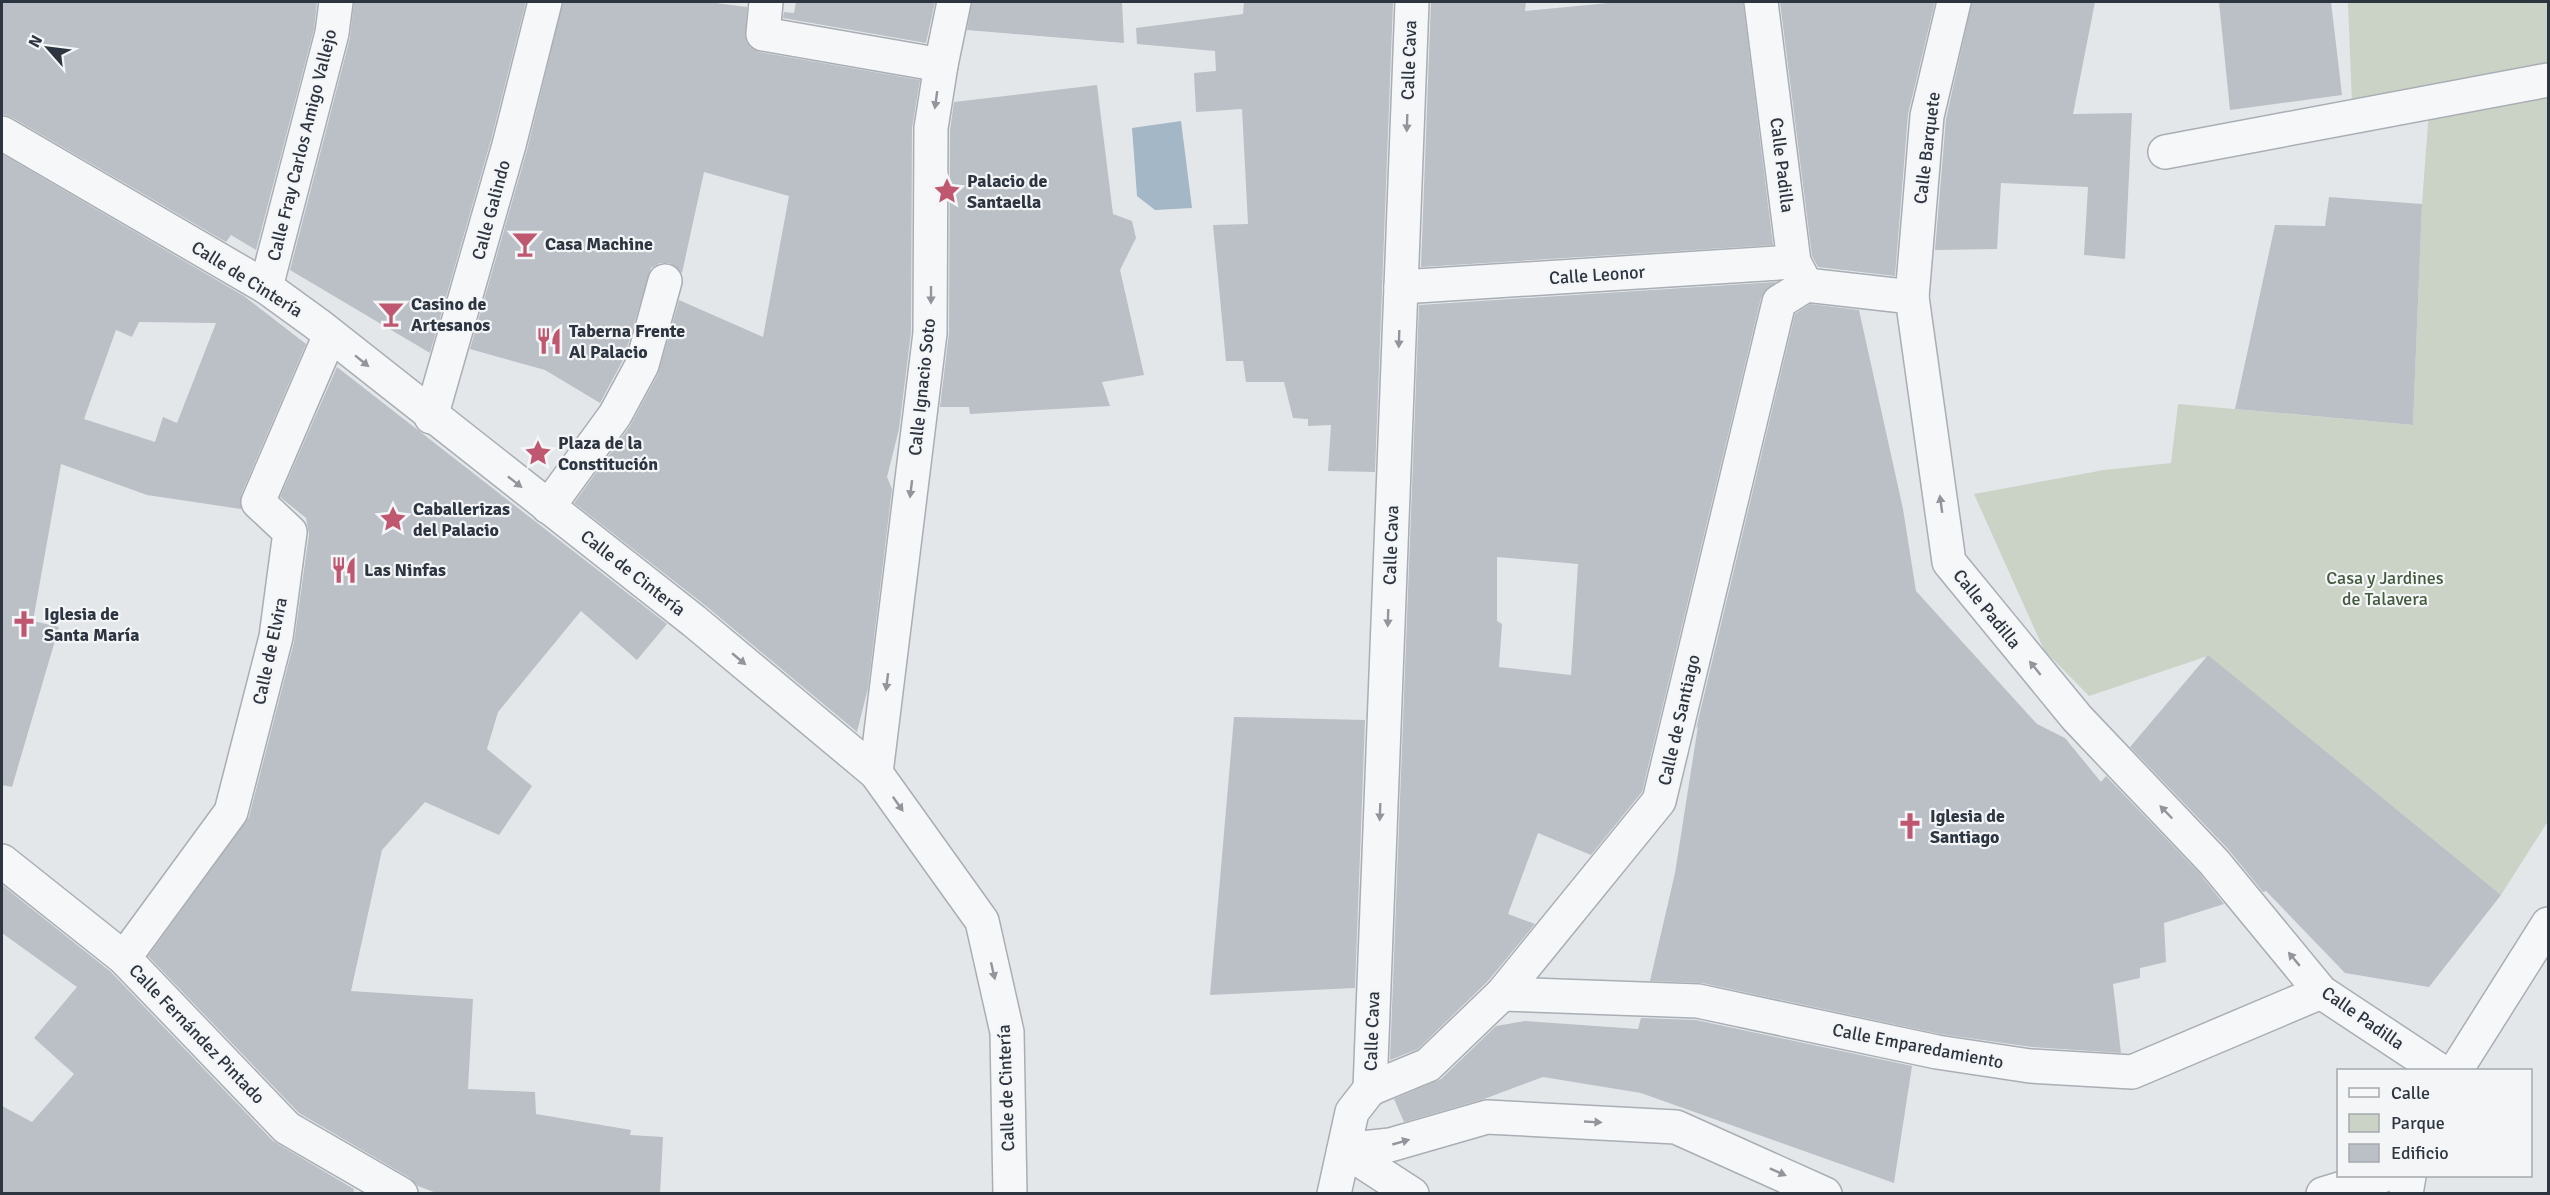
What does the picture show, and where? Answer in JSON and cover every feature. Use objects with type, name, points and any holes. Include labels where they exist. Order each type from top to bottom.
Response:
[{"type":"street","name":"Calle Fray Carlos Amigo Vallejo","points":[[266,287],[332,33],[336,2]]},
{"type":"street","name":"Calle Galindo","points":[[432,417],[509,145],[545,2]]},
{"type":"street","points":[[766,2],[763,34],[941,64]]},
{"type":"street","name":"Calle Ignacio Soto","points":[[876,773],[930,333],[932,128],[941,64],[954,2]]},
{"type":"street","name":"Calle Cava","points":[[1370,1089],[1412,2]]},
{"type":"street","name":"Calle Padilla","points":[[1761,2],[1800,273]]},
{"type":"street","name":"Calle Barquete","points":[[1912,297],[1927,116],[1954,2]]},
{"type":"street","points":[[2165,152],[2548,80]]},
{"type":"street","name":"Calle de Cintería","points":[[2,133],[266,287],[330,334],[432,417],[694,621],[876,773],[982,921],[1007,1032],[1010,1194]]},
{"type":"street","points":[[1800,273],[1912,297]]},
{"type":"street","name":"Calle Leonor","points":[[1401,287],[1800,273]]},
{"type":"street","name":"Calle de Santiago","points":[[1370,1089],[1428,1065],[1502,994],[1659,801],[1779,302],[1800,273]]},
{"type":"street","points":[[548,507],[615,415],[642,365],[665,280]]},
{"type":"street","name":"Calle Padilla","points":[[1912,297],[1949,562],[2077,718],[2214,862],[2321,992],[2436,1069]]},
{"type":"street","name":"Calle de Elvira","points":[[124,958],[231,812],[276,637],[290,532],[258,502],[330,334]]},
{"type":"street","name":"Calle Fernández Pintado","points":[[2,861],[124,958],[287,1128],[401,1194]]},
{"type":"street","points":[[2457,1069],[2548,924]]},
{"type":"street","name":"Calle Emparedamiento","points":[[1502,994],[1698,1001],[1937,1052],[2030,1066],[2132,1072],[2321,992]]},
{"type":"street","points":[[1334,1194],[1352,1112],[1370,1089]]},
{"type":"street","points":[[1344,1150],[1390,1145],[1487,1117],[1676,1127],[1825,1194]]},
{"type":"street","points":[[1344,1150],[1412,1194]]},
{"type":"street","points":[[2323,1194],[2379,1177]]},
{"type":"street","points":[[2406,1194],[2409,1177]]},
{"type":"green space","points":[[2348,2],[2548,2],[2548,68],[2352,105]]},
{"type":"green space","name":"Casa y Jardines de Talavera","points":[[2548,88],[2548,821],[2501,895],[2208,656],[2089,696],[2044,650],[1974,494],[2104,470],[2171,463],[2178,404],[2413,425],[2422,204],[2429,110]]},
{"type":"water","points":[[1181,121],[1192,208],[1155,210],[1137,196],[1132,128]]},
{"type":"building","points":[[2,2],[317,2],[314,29],[256,250],[231,235],[226,242],[11,117],[2,114]]},
{"type":"building","points":[[354,2],[526,2],[491,140],[430,353],[290,270],[350,38]]},
{"type":"building","points":[[563,2],[708,2],[747,7],[746,41],[751,48],[759,52],[920,80],[912,128],[911,332],[899,429],[887,477],[892,489],[868,688],[857,732],[706,606],[574,503],[630,426],[658,374],[679,300],[763,337],[789,196],[704,172],[682,273],[669,263],[660,263],[651,268],[624,358],[600,403],[545,370],[470,349],[527,150]]},
{"type":"building","points":[[796,2],[935,2],[926,43],[783,18],[784,12],[794,13]]},
{"type":"building","points":[[972,2],[1122,2],[1124,43],[967,30]]},
{"type":"building","points":[[1244,2],[1393,2],[1375,472],[1328,471],[1331,425],[1308,426],[1308,419],[1293,418],[1284,382],[1246,382],[1243,361],[1226,361],[1213,225],[1248,224],[1242,109],[1196,112],[1194,73],[1216,71],[1215,51],[1137,44],[1136,28],[1243,14]]},
{"type":"building","points":[[1431,2],[1526,2],[1525,11],[1619,2],[1743,2],[1773,245],[1421,267]]},
{"type":"building","points":[[1780,2],[1935,2],[1908,114],[1895,276],[1818,267],[1812,256]]},
{"type":"building","points":[[1972,2],[2095,2],[2073,114],[2132,113],[2125,259],[2084,255],[2088,187],[2001,183],[1997,249],[1935,250],[1946,119]]},
{"type":"building","points":[[2219,2],[2331,2],[2342,95],[2230,110]]},
{"type":"building","points":[[1097,85],[1113,214],[1132,221],[1136,238],[1120,270],[1144,375],[1102,382],[1110,406],[970,414],[969,407],[940,407],[949,333],[950,130],[954,102]]},
{"type":"building","points":[[2,154],[244,296],[306,344],[241,495],[241,509],[147,495],[61,464],[33,621],[59,627],[12,787],[2,785]],"holes":[[[139,322],[216,323],[177,423],[163,417],[155,442],[84,419],[116,330],[132,337]]]},
{"type":"building","points":[[2329,197],[2422,204],[2413,425],[2235,409],[2275,225],[2325,226]]},
{"type":"building","points":[[1776,282],[1761,298],[1642,792],[1591,855],[1538,833],[1508,914],[1535,924],[1488,981],[1418,1049],[1390,1060],[1419,305]],"holes":[[[1497,557],[1578,564],[1571,675],[1499,667],[1502,624],[1497,621]]]},
{"type":"building","name":"Iglesia de Santiago","points":[[1810,304],[1859,310],[1903,509],[1916,591],[2037,724],[2065,738],[2101,782],[2106,776],[2200,874],[2224,904],[2164,923],[2166,962],[2140,968],[2140,978],[2113,984],[2121,1053],[2032,1047],[1940,1034],[1702,983],[1650,981],[1675,873],[1698,726],[1696,729],[1795,314]]},
{"type":"building","points":[[337,367],[667,624],[637,660],[581,611],[498,712],[487,749],[532,786],[499,835],[425,802],[382,850],[351,991],[473,999],[468,1089],[535,1092],[536,1114],[631,1130],[630,1135],[663,1137],[660,1194],[439,1194],[418,1186],[410,1178],[299,1113],[148,956],[249,817],[294,642],[309,534],[306,518],[280,497]]},
{"type":"building","points":[[2208,655],[2501,895],[2429,987],[2345,973],[2266,891],[2263,892],[2228,849],[2130,747]]},
{"type":"building","points":[[1234,717],[1365,720],[1355,988],[1210,995]]},
{"type":"building","points":[[2,885],[111,972],[273,1141],[354,1189],[353,1194],[2,1194],[2,1106],[32,1122],[74,1074],[34,1038],[77,987],[2,933]]},
{"type":"building","points":[[1641,1018],[1696,1020],[1912,1066],[1894,1183],[1641,1093],[1543,1077],[1484,1099],[1404,1122],[1394,1099],[1441,1079],[1496,1026],[1525,1021],[1638,1029]]},
{"type":"place","name":"Palacio de Santaella","points":[[947,191]]},
{"type":"place","name":"Casa Machine","points":[[525,244]]},
{"type":"place","name":"Casino de Artesanos","points":[[391,314]]},
{"type":"place","name":"Taberna Frente Al Palacio","points":[[549,341]]},
{"type":"place","name":"Plaza de la Constitución","points":[[538,453]]},
{"type":"place","name":"Caballerizas del Palacio","points":[[393,519]]},
{"type":"place","name":"Las Ninfas","points":[[344,570]]},
{"type":"place","name":"Iglesia de Santa María","points":[[24,624]]},
{"type":"place","name":"Iglesia de Santiago","points":[[1910,826]]}]
